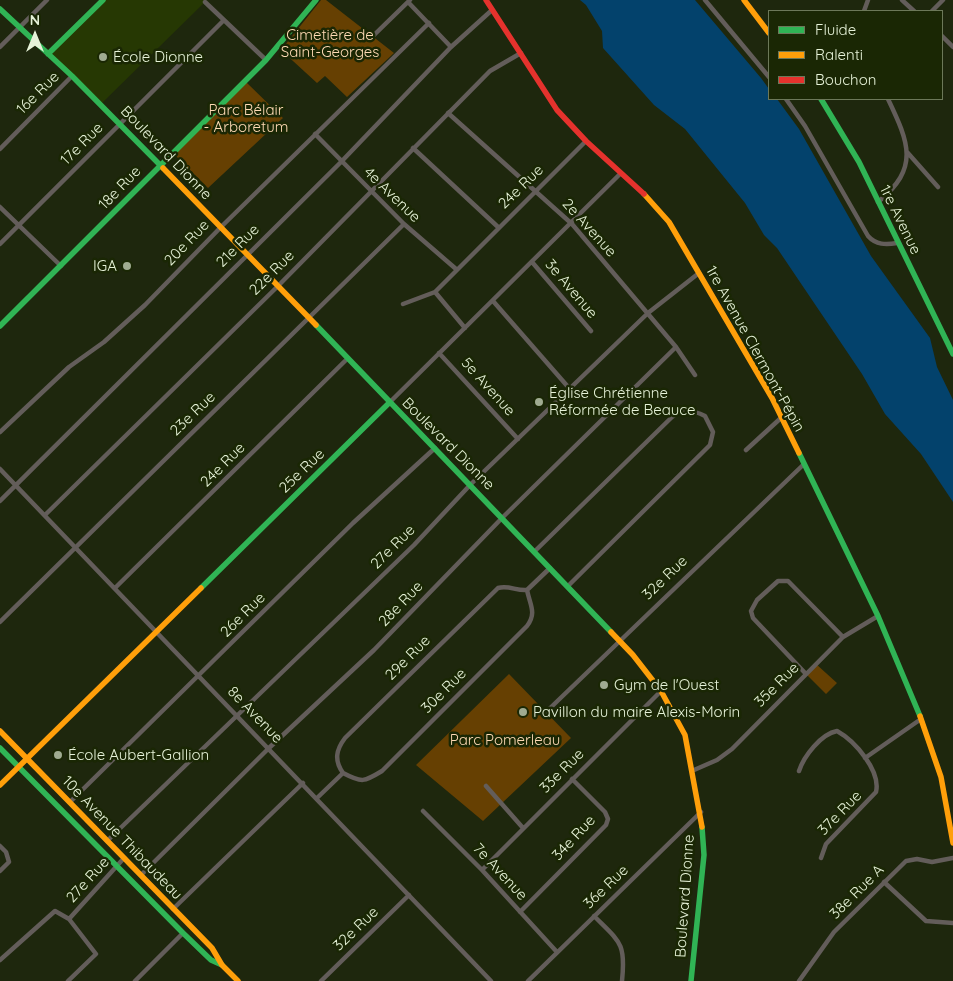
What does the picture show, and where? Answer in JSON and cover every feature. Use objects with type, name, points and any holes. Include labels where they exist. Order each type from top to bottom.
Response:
[{"type":"street","points":[[0,47],[47,0]]},
{"type":"street","points":[[48,54],[103,0]]},
{"type":"street","name":"18e Rue","points":[[0,326],[266,60],[316,0]]},
{"type":"street","name":"1re Avenue Clermont-Pépin","points":[[486,0],[549,99],[586,141],[663,216],[699,273],[782,417],[803,465],[878,616],[921,719],[941,777],[953,843]]},
{"type":"street","points":[[705,0],[768,76]]},
{"type":"street","points":[[902,0],[913,10]]},
{"type":"street","points":[[933,10],[943,0]]},
{"type":"street","points":[[373,36],[409,1],[451,47]]},
{"type":"street","points":[[744,1],[768,32]]},
{"type":"street","points":[[205,2],[266,60]]},
{"type":"street","name":"Boulevard Dionne","points":[[0,8],[161,164],[347,359],[471,484],[641,665],[661,691],[685,735],[694,770],[701,812],[704,855],[691,981]]},
{"type":"street","name":"21e Rue","points":[[0,501],[341,162],[451,47],[492,10]]},
{"type":"street","name":"17e Rue","points":[[0,244],[224,20]]},
{"type":"street","name":"20e Rue","points":[[0,432],[69,367],[104,342],[145,305],[221,227],[429,23]]},
{"type":"street","points":[[943,37],[953,47]]},
{"type":"street","name":"22e Rue","points":[[44,515],[278,286],[448,112],[490,72],[521,53]]},
{"type":"street","name":"16e Rue","points":[[0,149],[72,76]]},
{"type":"street","points":[[787,100],[805,126],[868,236],[879,243],[888,245],[897,243]]},
{"type":"street","name":"1re Avenue","points":[[821,100],[859,162],[953,354]]},
{"type":"street","points":[[878,202],[895,188],[901,180],[908,159],[899,125],[888,100]]},
{"type":"street","name":"2e Avenue","points":[[448,112],[572,224],[676,346],[695,375]]},
{"type":"street","name":"4e Avenue","points":[[315,134],[370,192],[456,269]]},
{"type":"street","name":"24e Rue","points":[[403,304],[435,292],[586,141]]},
{"type":"street","points":[[413,148],[498,227]]},
{"type":"street","points":[[907,152],[938,187]]},
{"type":"street","name":"25e Rue","points":[[0,785],[572,224],[621,173]]},
{"type":"street","points":[[0,207],[61,266]]},
{"type":"street","name":"23e Rue","points":[[0,622],[404,224]]},
{"type":"street","name":"3e Avenue","points":[[532,262],[591,331]]},
{"type":"street","name":"27e Rue","points":[[107,841],[414,545],[471,484],[648,313],[699,273]]},
{"type":"street","points":[[435,292],[465,328]]},
{"type":"street","points":[[493,301],[570,388]]},
{"type":"street","name":"28e Rue","points":[[140,875],[269,748],[374,650],[502,518],[676,346]]},
{"type":"street","name":"5e Avenue","points":[[439,353],[518,439]]},
{"type":"street","name":"24e Rue","points":[[115,588],[347,359]]},
{"type":"street","points":[[534,552],[672,417],[682,411],[689,410],[705,416],[713,432],[710,445],[568,586]]},
{"type":"street","points":[[746,450],[782,417]]},
{"type":"street","name":"26e Rue","points":[[70,802],[353,523],[435,448]]},
{"type":"street","name":"32e Rue","points":[[546,712],[618,640],[803,465]]},
{"type":"street","name":"8e Avenue","points":[[0,469],[237,714],[490,981]]},
{"type":"street","points":[[528,590],[550,568]]},
{"type":"street","points":[[806,674],[756,623],[751,614],[752,607],[757,600],[778,581],[785,580],[791,583],[843,637]]},
{"type":"street","name":"29e Rue","points":[[343,773],[336,757],[339,747],[345,738],[498,588],[506,586],[528,590]]},
{"type":"street","name":"30e Rue","points":[[343,773],[356,780],[366,781],[382,771],[527,626],[533,618],[534,611],[528,590]]},
{"type":"street","name":"35e Rue","points":[[694,770],[717,760],[732,749],[843,637],[878,616]]},
{"type":"street","name":"33e Rue","points":[[482,870],[661,691]]},
{"type":"street","points":[[799,771],[807,756],[826,735],[834,732],[844,735],[864,758],[921,719]]},
{"type":"street","name":"10e Avenue Thibaudeau","points":[[0,731],[212,948],[222,965],[238,981]]},
{"type":"street","name":"10e Avenue Thibaudeau","points":[[0,748],[182,933],[211,960],[222,965]]},
{"type":"street","name":"37e Rue","points":[[821,858],[826,844],[876,792],[876,781],[864,758]]},
{"type":"street","points":[[317,798],[343,773]]},
{"type":"street","name":"34e Rue","points":[[520,912],[606,825],[608,819],[605,812],[572,779]]},
{"type":"street","points":[[173,908],[302,782]]},
{"type":"street","points":[[486,786],[523,828]]},
{"type":"street","name":"7e Avenue","points":[[423,811],[482,870],[556,951]]},
{"type":"street","name":"36e Rue","points":[[528,981],[556,951],[701,812]]},
{"type":"street","points":[[0,846],[6,852],[9,862],[0,871]]},
{"type":"street","name":"27e Rue","points":[[0,960],[55,912],[69,919],[124,858]]},
{"type":"street","name":"38e Rue A","points":[[799,981],[834,932],[884,882],[911,859],[932,862],[953,858]]},
{"type":"street","points":[[884,882],[926,921],[953,923]]},
{"type":"street","name":"32e Rue","points":[[321,981],[409,895]]},
{"type":"street","points":[[594,916],[615,936],[623,949],[622,981]]},
{"type":"street","points":[[68,981],[96,954],[69,919]]},
{"type":"street","points":[[136,981],[182,933]]},
{"type":"shaded area","points":[[102,0],[207,0],[101,104],[48,54]]},
{"type":"green space","name":"Cimetière de Saint-Georges","points":[[321,0],[326,0],[394,53],[347,97],[325,76],[317,83],[281,50]]},
{"type":"green space","name":"Parc Bélair - Arboretum","points":[[246,82],[283,118],[208,188],[174,154]]},
{"type":"green space","points":[[816,664],[837,683],[826,694],[806,674]]},
{"type":"green space","name":"Parc Pomerleau","points":[[509,674],[571,738],[483,821],[416,765]]},
{"type":"water","points":[[580,0],[695,0],[761,78],[768,88],[768,100],[778,100],[799,129],[871,256],[930,338],[937,367],[953,400],[953,502],[921,454],[885,414],[862,374],[777,248],[764,235],[745,203],[685,129],[654,105],[603,48],[602,31],[586,5]]},
{"type":"traffic: fast","points":[[48,54],[103,0]]},
{"type":"traffic: fast","points":[[0,326],[266,60],[316,0]]},
{"type":"traffic: fast","points":[[0,9],[72,76],[163,168]]},
{"type":"traffic: fast","points":[[822,100],[859,162],[953,354]]},
{"type":"traffic: fast","points":[[316,325],[611,632]]},
{"type":"traffic: fast","points":[[201,588],[389,403]]},
{"type":"traffic: fast","points":[[799,453],[878,616],[920,716]]},
{"type":"traffic: fast","points":[[0,748],[183,933],[211,960],[222,965]]},
{"type":"traffic: fast","points":[[691,981],[704,855],[702,827]]},
{"type":"traffic: slow","points":[[744,0],[768,32]]},
{"type":"traffic: slow","points":[[163,168],[316,325]]},
{"type":"traffic: slow","points":[[644,194],[669,222],[772,398],[799,453]]},
{"type":"traffic: slow","points":[[0,785],[201,588]]},
{"type":"traffic: slow","points":[[611,632],[633,655],[661,691],[685,735],[702,827]]},
{"type":"traffic: slow","points":[[920,716],[941,777],[953,843]]},
{"type":"traffic: slow","points":[[0,731],[212,948],[222,965],[238,981]]},
{"type":"traffic: jam","points":[[486,0],[557,110],[586,141],[644,194]]},
{"type":"place","name":"École Dionne","points":[[103,57]]},
{"type":"place","name":"IGA","points":[[127,266]]},
{"type":"place","name":"Église Chrétienne Réformée de Beauce","points":[[539,402]]},
{"type":"place","name":"Gym de l'Ouest","points":[[604,685]]},
{"type":"place","name":"Pavillon du maire Alexis-Morin","points":[[523,712]]},
{"type":"place","name":"École Aubert-Gallion","points":[[58,755]]}]
